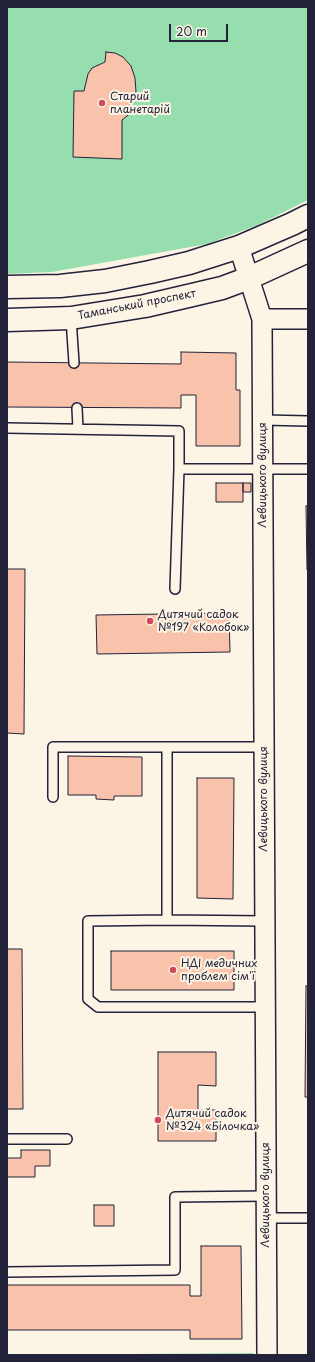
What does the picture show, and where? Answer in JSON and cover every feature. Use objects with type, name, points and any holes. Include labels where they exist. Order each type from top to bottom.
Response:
[{"type":"street","points":[[7,287],[60,286],[110,280],[189,263],[239,247],[308,216]]},
{"type":"street","name":"Левицького вулиця","points":[[239,247],[262,319],[267,1355]]},
{"type":"street","name":"Таманський проспект","points":[[7,320],[71,318],[145,306],[181,298],[222,288],[249,278],[308,252]]},
{"type":"street","points":[[262,319],[308,319]]},
{"type":"lane","points":[[71,318],[74,363]]},
{"type":"lane","points":[[77,408],[78,429]]},
{"type":"lane","points":[[263,420],[308,421]]},
{"type":"lane","points":[[7,428],[179,431],[175,589]]},
{"type":"lane","points":[[179,469],[308,469]]},
{"type":"lane","points":[[53,798],[53,747],[264,748]]},
{"type":"lane","points":[[167,748],[167,920]]},
{"type":"lane","points":[[265,921],[88,921],[88,999],[98,1007],[265,1007]]},
{"type":"lane","points":[[7,1139],[67,1139]]},
{"type":"lane","points":[[7,1272],[175,1270],[175,1197],[266,1196]]},
{"type":"lane","points":[[266,1218],[308,1218]]},
{"type":"green space","points":[[7,7],[308,7],[308,200],[258,225],[207,244],[52,272],[7,274]]},
{"type":"green space","points":[[253,1353],[253,1355],[7,1355]]},
{"type":"building","name":"Старий планетарій","points":[[106,52],[115,53],[123,57],[131,66],[135,78],[136,92],[128,107],[133,111],[122,120],[122,159],[73,157],[74,91],[84,91],[88,74],[92,68],[105,62]]},
{"type":"building","points":[[181,352],[236,353],[236,390],[240,390],[240,446],[196,446],[196,395],[181,395],[181,408],[7,407],[7,362],[181,364]]},
{"type":"building","points":[[216,483],[243,483],[243,502],[216,502]]},
{"type":"building","points":[[243,483],[251,483],[251,492],[243,492]]},
{"type":"building","points":[[306,506],[308,506],[308,570],[307,570]]},
{"type":"building","points":[[7,569],[25,569],[24,734],[7,733]]},
{"type":"building","points":[[229,613],[230,652],[97,654],[96,615]]},
{"type":"building","points":[[68,756],[142,757],[142,796],[114,796],[114,800],[96,799],[96,795],[68,795]]},
{"type":"building","points":[[197,778],[234,778],[233,899],[197,898]]},
{"type":"building","points":[[7,949],[22,949],[23,1109],[7,1109]]},
{"type":"building","name":"НДІ медичних проблем сім'ї","points":[[111,951],[234,951],[234,990],[111,990]]},
{"type":"building","points":[[306,986],[308,986],[308,1097],[305,1097]]},
{"type":"building","points":[[158,1052],[216,1052],[216,1086],[198,1085],[198,1110],[216,1110],[216,1141],[158,1141]]},
{"type":"building","points":[[21,1150],[50,1150],[50,1166],[35,1166],[35,1177],[7,1177],[7,1158],[21,1158]]},
{"type":"building","points":[[94,1205],[114,1205],[114,1226],[94,1226]]},
{"type":"building","points":[[201,1246],[241,1246],[242,1339],[190,1339],[190,1330],[7,1330],[7,1285],[190,1285],[190,1296],[201,1296]]},
{"type":"place","name":"Старий планетарій","points":[[102,103]]},
{"type":"place","name":"Дитячий садок №197 «Колобок»","points":[[150,621]]},
{"type":"place","name":"НДІ медичних проблем сім'ї","points":[[173,970]]},
{"type":"place","name":"Дитячий садок №324 «Білочка»","points":[[158,1120]]}]
